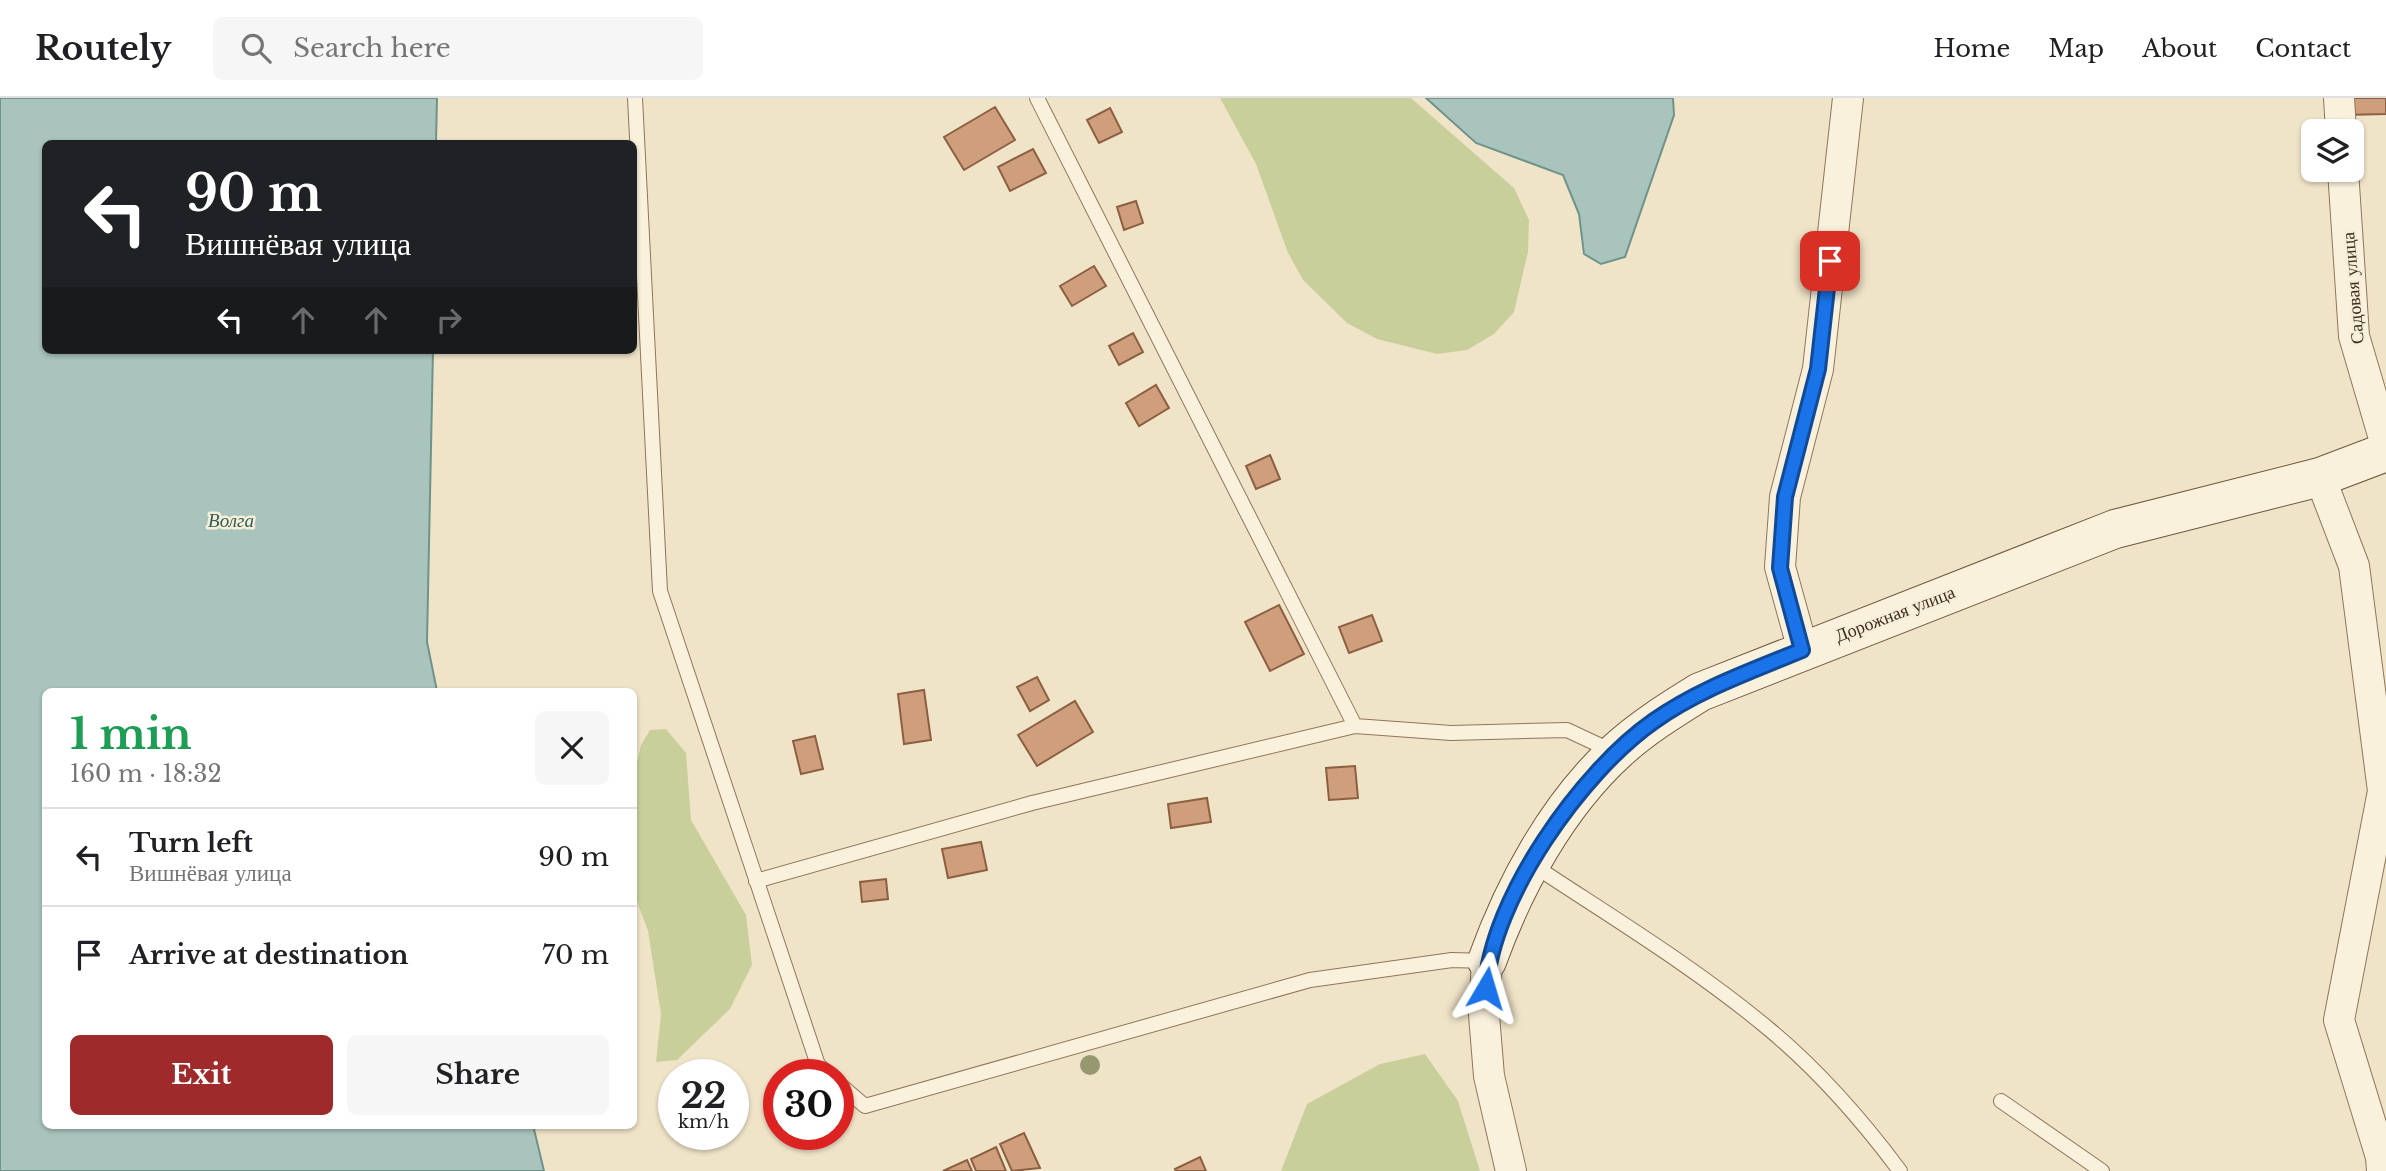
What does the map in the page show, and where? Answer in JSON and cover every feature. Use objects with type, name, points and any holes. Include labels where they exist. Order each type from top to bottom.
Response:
[{"type":"street","points":[[1802,650],[1780,568],[1785,497],[1818,369],[1848,98]]},
{"type":"street","points":[[2339,98],[2340,119]]},
{"type":"street","name":"Садовая улица","points":[[2344,182],[2354,336],[2386,445]]},
{"type":"street","name":"Дорожная улица","points":[[1487,961],[1504,914],[1530,863],[1569,807],[1615,752],[1654,721],[1700,692],[2115,529],[2320,477],[2386,452]]},
{"type":"street","points":[[2320,477],[2354,566],[2383,791],[2339,1020],[2381,1157],[2382,1171]]},
{"type":"street","points":[[1487,961],[1484,1015],[1489,1076],[1511,1171]]},
{"type":"lane","points":[[635,98],[660,591],[816,1059]]},
{"type":"lane","points":[[1037,98],[1355,726]]},
{"type":"lane","points":[[757,881],[1032,803],[1355,726],[1451,733],[1567,730],[1615,752]]},
{"type":"lane","points":[[1530,863],[1694,972],[1772,1031],[1862,1120],[1900,1171]]},
{"type":"lane","points":[[854,1097],[865,1106],[1310,979],[1452,960],[1487,961]]},
{"type":"lane","points":[[2001,1101],[2102,1171]]},
{"type":"green space","points":[[1220,98],[1411,98],[1514,188],[1529,220],[1528,252],[1514,312],[1494,334],[1467,350],[1437,354],[1377,339],[1347,323],[1303,280],[1288,253],[1256,164]]},
{"type":"green space","points":[[666,729],[686,753],[691,820],[746,915],[752,965],[730,1009],[678,1059],[658,1059],[656,1062],[661,1014],[648,931],[637,901],[637,763],[641,745],[650,730]]},
{"type":"green space","points":[[1425,1054],[1458,1101],[1480,1171],[1281,1171],[1307,1104],[1380,1064]]},
{"type":"water","name":"Волга","points":[[0,98],[437,98],[436,140],[42,140],[42,354],[433,354],[427,642],[436,688],[42,688],[42,1129],[534,1129],[544,1171],[0,1171]]},
{"type":"water","points":[[1426,98],[1673,98],[1674,115],[1625,257],[1601,264],[1584,254],[1579,214],[1563,175],[1476,143]]},
{"type":"building","points":[[2344,98],[2386,98],[2386,114],[2344,115]]},
{"type":"building","points":[[995,107],[1015,140],[964,170],[944,137]]},
{"type":"building","points":[[1110,108],[1122,132],[1099,143],[1087,120]]},
{"type":"building","points":[[1033,149],[1046,173],[1010,191],[998,167]]},
{"type":"building","points":[[1136,201],[1143,223],[1124,230],[1117,207]]},
{"type":"building","points":[[1094,266],[1106,286],[1072,306],[1060,286]]},
{"type":"building","points":[[1133,333],[1143,352],[1119,365],[1109,346]]},
{"type":"building","points":[[1156,385],[1169,408],[1139,426],[1126,403]]},
{"type":"building","points":[[1270,455],[1280,479],[1256,489],[1246,466]]},
{"type":"building","points":[[1279,605],[1304,654],[1270,671],[1245,622]]},
{"type":"building","points":[[1372,615],[1382,641],[1349,653],[1339,627]]},
{"type":"building","points":[[1037,677],[1049,700],[1030,711],[1017,687]]},
{"type":"building","points":[[924,690],[931,740],[904,744],[898,694]]},
{"type":"building","points":[[1075,701],[1093,732],[1037,766],[1018,735]]},
{"type":"building","points":[[815,736],[823,769],[801,774],[793,741]]},
{"type":"building","points":[[1355,766],[1358,798],[1329,800],[1326,768]]},
{"type":"building","points":[[1207,798],[1211,822],[1171,828],[1168,804]]},
{"type":"building","points":[[981,842],[987,870],[948,878],[942,849]]},
{"type":"building","points":[[886,879],[888,899],[862,902],[860,882]]},
{"type":"building","points":[[1024,1133],[1040,1168],[1012,1171],[1000,1144]]},
{"type":"building","points":[[996,1147],[1006,1171],[976,1171],[971,1159]]},
{"type":"building","points":[[1200,1157],[1206,1171],[1176,1171],[1175,1169]]},
{"type":"building","points":[[967,1160],[972,1171],[943,1171]]},
{"type":"route","points":[[1486,988],[1487,961],[1504,914],[1530,863],[1569,807],[1615,752],[1654,721],[1700,692],[1802,650],[1780,568],[1785,497],[1818,369],[1830,261]]}]
